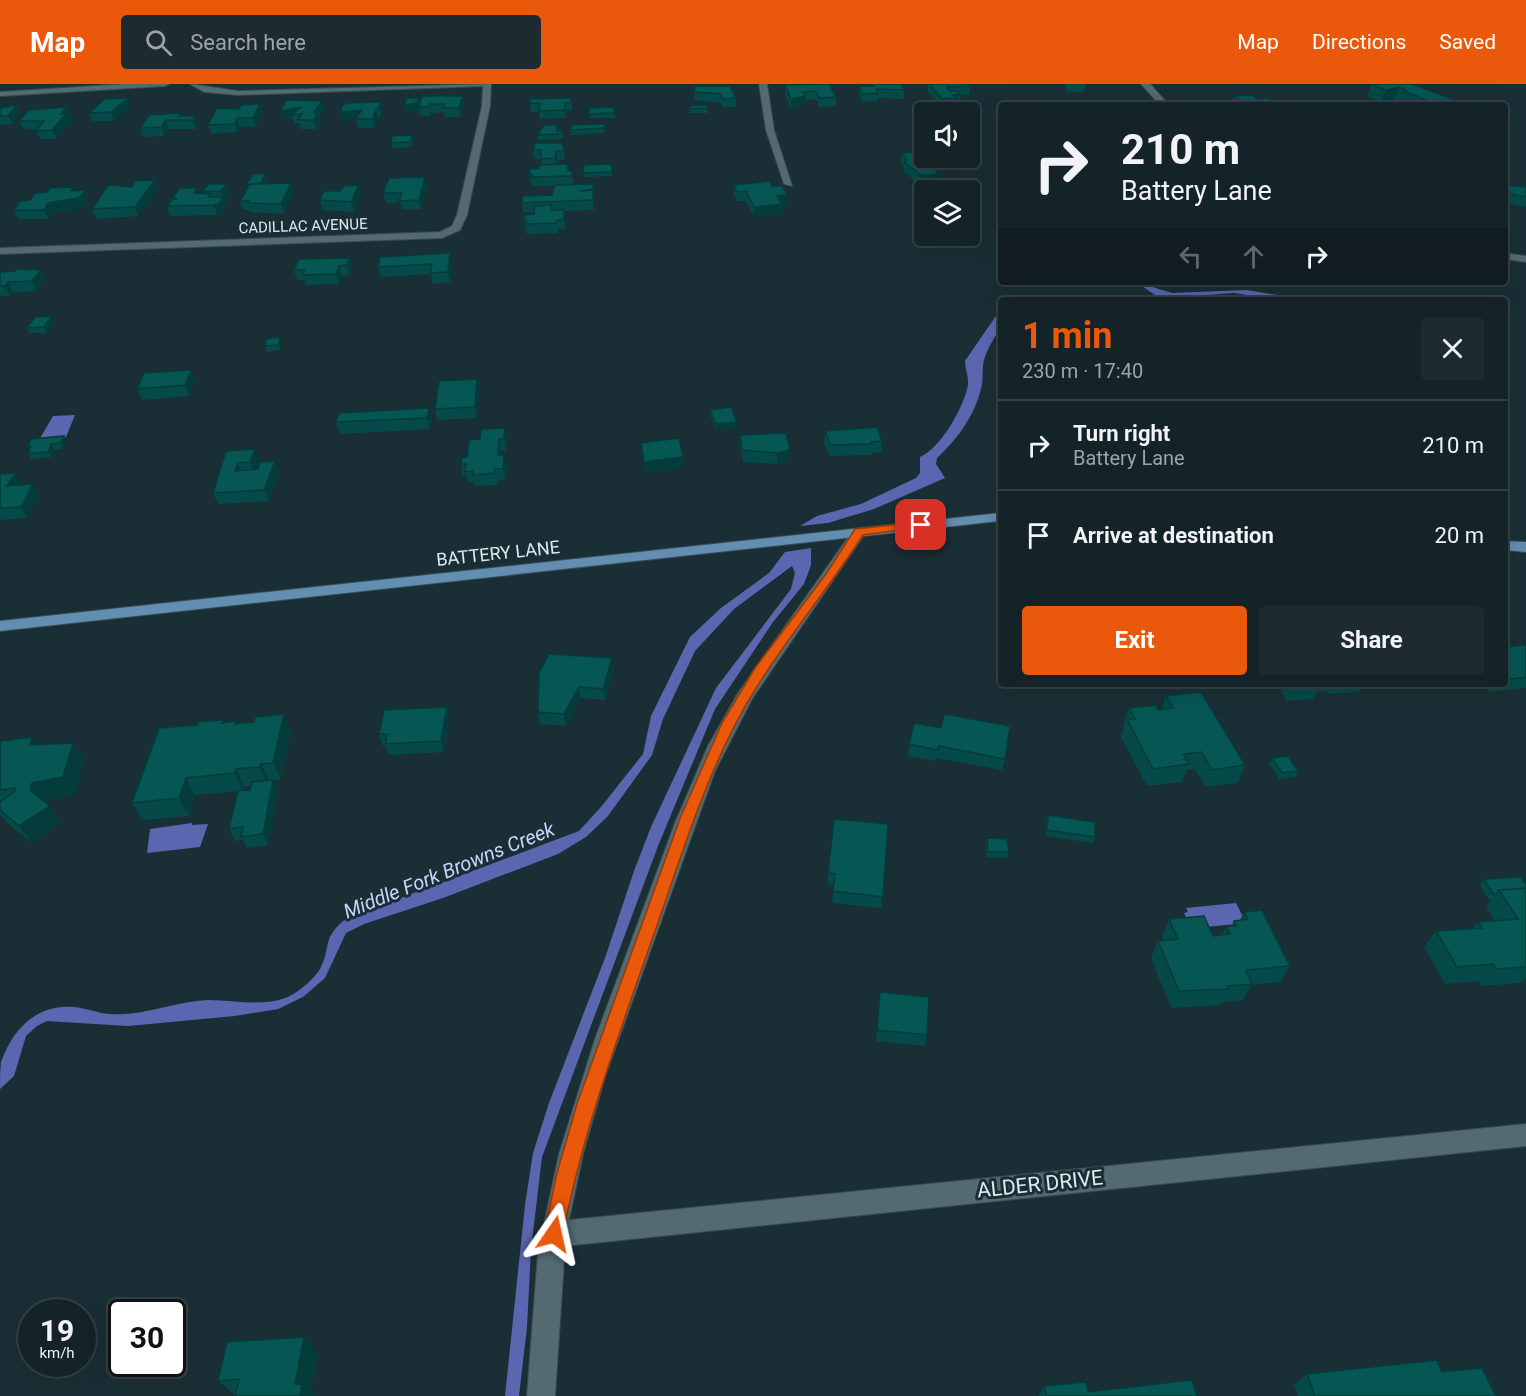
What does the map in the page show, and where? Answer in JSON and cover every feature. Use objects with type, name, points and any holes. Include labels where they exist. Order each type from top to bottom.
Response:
[{"type":"main road","name":"BATTERY LANE","points":[[0,626],[998,517]]},
{"type":"main road","points":[[1508,545],[1526,547]]},
{"type":"street","points":[[0,94],[165,84]]},
{"type":"street","points":[[194,84],[209,91],[238,93],[481,84]]},
{"type":"street","name":"CADILLAC AVENUE","points":[[0,251],[442,235],[456,228],[462,214],[486,106],[487,84]]},
{"type":"street","points":[[763,84],[770,130],[789,184]]},
{"type":"street","points":[[1145,84],[1162,102]]},
{"type":"street","points":[[1508,257],[1526,259]]},
{"type":"street","points":[[541,1396],[554,1234],[566,1173],[586,1104],[688,816],[729,723],[761,668],[837,567],[859,532]]},
{"type":"street","name":"ALDER DRIVE","points":[[554,1234],[1526,1135]]},
{"type":"water","points":[[1140,285],[1172,293],[1246,290],[1289,297],[1261,297],[1234,293],[1179,297],[1155,295]]},
{"type":"water","points":[[998,313],[998,328],[984,361],[982,385],[974,409],[952,443],[937,458],[936,464],[945,478],[874,509],[828,523],[800,526],[817,516],[861,504],[916,478],[920,473],[920,457],[936,445],[962,404],[968,385],[965,361]]},
{"type":"water","points":[[75,415],[66,437],[39,440],[53,416]]},
{"type":"water","points":[[811,548],[811,565],[804,584],[773,622],[715,709],[658,846],[542,1157],[531,1249],[527,1327],[519,1396],[505,1396],[525,1205],[533,1153],[549,1103],[605,958],[651,827],[716,688],[791,589],[795,573],[792,566],[734,609],[695,651],[663,719],[652,755],[608,816],[586,837],[558,854],[443,898],[364,924],[346,933],[325,978],[303,997],[278,1009],[235,1016],[128,1026],[47,1021],[26,1036],[14,1076],[0,1089],[1,1062],[6,1050],[19,1029],[37,1014],[60,1007],[122,1014],[196,1001],[257,1003],[285,998],[300,990],[317,973],[324,961],[330,937],[347,918],[579,831],[643,754],[651,716],[690,637],[721,608],[769,573],[785,552]]},
{"type":"water","points":[[192,823],[192,825],[208,824],[200,847],[147,853],[150,829]]},
{"type":"water","points":[[1236,903],[1246,923],[1195,928],[1189,924],[1184,913],[1188,912],[1186,908]]},
{"type":"building","points":[[829,84],[836,97],[819,98],[816,91],[803,92],[806,96],[791,99],[785,85]]},
{"type":"building","points":[[873,84],[901,84],[904,90],[876,89],[878,93],[863,94],[859,86],[874,86]]},
{"type":"building","points":[[929,84],[968,84],[970,86],[947,87],[950,91],[957,91],[961,95],[953,95],[956,98],[942,99]]},
{"type":"building","points":[[1371,84],[1412,84],[1460,102],[1421,102],[1426,100],[1399,87],[1386,90]]},
{"type":"building","points":[[694,86],[730,86],[736,98],[722,99],[721,94],[695,92]]},
{"type":"building","points":[[1252,95],[1257,99],[1268,98],[1273,102],[1242,102],[1234,96]]},
{"type":"building","points":[[422,96],[463,96],[459,108],[443,108],[445,104],[429,104],[429,107],[419,107]]},
{"type":"building","points":[[128,98],[111,112],[89,113],[105,99]]},
{"type":"building","points":[[407,98],[418,98],[417,103],[404,105]]},
{"type":"building","points":[[571,98],[571,103],[565,103],[565,110],[539,111],[540,103],[530,103],[530,99]]},
{"type":"building","points":[[286,100],[322,101],[314,113],[318,112],[314,120],[298,120],[302,114],[291,115],[302,107],[281,111]]},
{"type":"building","points":[[380,102],[373,119],[356,119],[362,110],[340,112],[343,105],[348,103]]},
{"type":"building","points":[[260,104],[253,118],[237,118],[235,124],[208,125],[217,108],[239,109],[241,105]]},
{"type":"building","points":[[17,105],[8,116],[0,116],[0,108]]},
{"type":"building","points":[[707,105],[708,108],[690,109],[690,106]]},
{"type":"building","points":[[67,107],[61,114],[70,113],[63,117],[52,130],[36,131],[44,121],[19,121],[29,110]]},
{"type":"building","points":[[614,107],[614,113],[589,114],[589,108]]},
{"type":"building","points":[[180,113],[178,116],[195,116],[193,120],[166,120],[161,127],[140,128],[149,115]]},
{"type":"building","points":[[604,124],[605,128],[571,130],[571,125]]},
{"type":"building","points":[[544,125],[557,125],[557,131],[563,131],[562,134],[537,135]]},
{"type":"building","points":[[412,135],[411,142],[391,143],[392,136]]},
{"type":"building","points":[[535,143],[562,143],[564,151],[556,151],[555,158],[541,159],[541,150],[533,150]]},
{"type":"building","points":[[914,152],[914,168],[934,168],[939,174],[921,175],[904,162],[907,160],[901,153]]},
{"type":"building","points":[[568,164],[568,171],[572,171],[572,176],[531,177],[532,174],[529,174],[530,169],[539,168],[539,165]]},
{"type":"building","points":[[612,164],[612,172],[583,173],[584,165]]},
{"type":"building","points":[[266,173],[261,183],[246,185],[253,174]]},
{"type":"building","points":[[425,177],[419,200],[399,201],[402,193],[383,193],[389,178]]},
{"type":"building","points":[[155,180],[135,207],[92,209],[108,185],[132,187],[135,181]]},
{"type":"building","points":[[770,181],[772,186],[782,186],[787,195],[777,196],[782,204],[754,207],[746,191],[737,192],[734,185]]},
{"type":"building","points":[[291,183],[281,204],[240,201],[250,184]]},
{"type":"building","points":[[208,184],[226,184],[221,191],[203,192]]},
{"type":"building","points":[[593,184],[593,189],[579,191],[593,190],[593,200],[522,203],[523,196],[552,195],[555,185]]},
{"type":"building","points":[[359,185],[351,202],[320,200],[324,191],[340,191],[343,186]]},
{"type":"building","points":[[1508,185],[1526,187],[1526,197],[1508,194]]},
{"type":"building","points":[[73,187],[71,191],[85,190],[79,198],[48,203],[44,210],[14,210],[20,201],[30,200],[36,193],[47,192],[50,188]]},
{"type":"building","points":[[180,188],[198,188],[194,193],[210,194],[208,197],[223,197],[219,204],[214,205],[167,206],[172,199],[177,199],[173,197]]},
{"type":"building","points":[[552,205],[551,210],[564,210],[564,219],[557,220],[556,223],[526,224],[524,215],[534,214],[535,206]]},
{"type":"building","points":[[450,253],[448,272],[430,273],[432,264],[378,267],[380,257]]},
{"type":"building","points":[[350,258],[347,265],[339,266],[336,274],[303,275],[305,270],[294,270],[299,259]]},
{"type":"building","points":[[17,269],[41,270],[32,281],[8,282],[5,286],[0,286],[0,272]]},
{"type":"building","points":[[52,316],[44,327],[27,328],[35,317]]},
{"type":"building","points":[[280,337],[279,345],[265,346],[266,339]]},
{"type":"building","points":[[191,370],[185,385],[137,389],[144,373]]},
{"type":"building","points":[[477,379],[475,407],[435,409],[439,381]]},
{"type":"building","points":[[731,407],[737,422],[716,424],[710,410]]},
{"type":"building","points":[[429,408],[427,418],[336,422],[339,413]]},
{"type":"building","points":[[877,427],[882,441],[871,442],[872,444],[830,445],[825,431]]},
{"type":"building","points":[[505,428],[504,439],[499,439],[498,455],[504,455],[503,469],[495,469],[495,473],[473,475],[473,471],[465,472],[466,464],[461,464],[462,458],[467,457],[469,440],[480,439],[481,429]]},
{"type":"building","points":[[786,433],[790,450],[777,453],[742,450],[740,435]]},
{"type":"building","points":[[64,436],[60,443],[51,444],[48,452],[28,454],[31,439]]},
{"type":"building","points":[[679,438],[683,457],[644,462],[641,443]]},
{"type":"building","points":[[255,449],[250,462],[238,463],[235,471],[258,469],[260,462],[275,461],[264,490],[213,493],[226,451]]},
{"type":"building","points":[[15,473],[7,486],[33,484],[21,507],[0,508],[0,474]]},
{"type":"building","points":[[1526,645],[1526,677],[1508,679],[1508,647]]},
{"type":"building","points":[[549,654],[612,658],[603,689],[579,687],[564,714],[538,712],[539,673]]},
{"type":"building","points":[[1201,692],[1245,765],[1212,770],[1202,752],[1183,754],[1189,764],[1153,769],[1127,719],[1135,719],[1129,708],[1156,705],[1158,710],[1173,708],[1166,696]]},
{"type":"building","points":[[447,707],[441,741],[385,744],[387,734],[379,734],[384,710]]},
{"type":"building","points":[[284,714],[273,763],[261,764],[260,767],[236,769],[235,773],[186,778],[179,798],[132,803],[159,728],[223,720],[222,723],[236,721],[235,724],[254,722],[255,717]]},
{"type":"building","points":[[944,714],[1010,726],[1005,759],[938,746],[938,750],[909,744],[914,723],[941,728]]},
{"type":"building","points":[[32,737],[30,745],[73,743],[63,777],[32,783],[30,790],[50,806],[19,826],[0,810],[0,802],[16,788],[0,790],[0,743]]},
{"type":"building","points":[[1288,756],[1298,771],[1282,773],[1272,758]]},
{"type":"building","points":[[273,780],[263,834],[241,837],[243,827],[229,829],[238,791],[250,790],[252,782]]},
{"type":"building","points":[[1048,815],[1095,822],[1095,837],[1047,830]]},
{"type":"building","points":[[834,819],[888,824],[883,897],[833,891],[835,874],[828,873]]},
{"type":"building","points":[[987,838],[1007,839],[1009,852],[988,852]]},
{"type":"building","points":[[1521,877],[1526,888],[1499,890],[1496,894],[1493,894],[1484,879]]},
{"type":"building","points":[[1526,888],[1526,967],[1496,969],[1493,964],[1457,967],[1436,931],[1482,928],[1478,922],[1518,919],[1499,890]]},
{"type":"building","points":[[1262,910],[1290,966],[1246,970],[1252,984],[1227,986],[1229,989],[1179,991],[1158,941],[1178,939],[1169,919],[1204,916],[1213,936],[1230,934],[1226,926],[1236,926],[1234,921],[1248,919],[1244,912]]},
{"type":"building","points":[[880,992],[929,997],[927,1035],[877,1030]]},
{"type":"building","points":[[304,1337],[295,1384],[302,1384],[300,1396],[235,1396],[239,1379],[218,1381],[227,1342]]},
{"type":"building","points":[[1437,1360],[1442,1372],[1482,1368],[1496,1396],[1315,1396],[1307,1374]]},
{"type":"building","points":[[1192,1380],[1197,1396],[1047,1396],[1044,1386],[1086,1382],[1088,1392]]},
{"type":"route","points":[[554,1234],[566,1173],[586,1104],[623,995],[688,816],[729,723],[761,668],[831,576],[859,532],[921,525]]},
{"type":"water label","name":"Middle Fork Browns Creek","points":[[449,870]]}]
